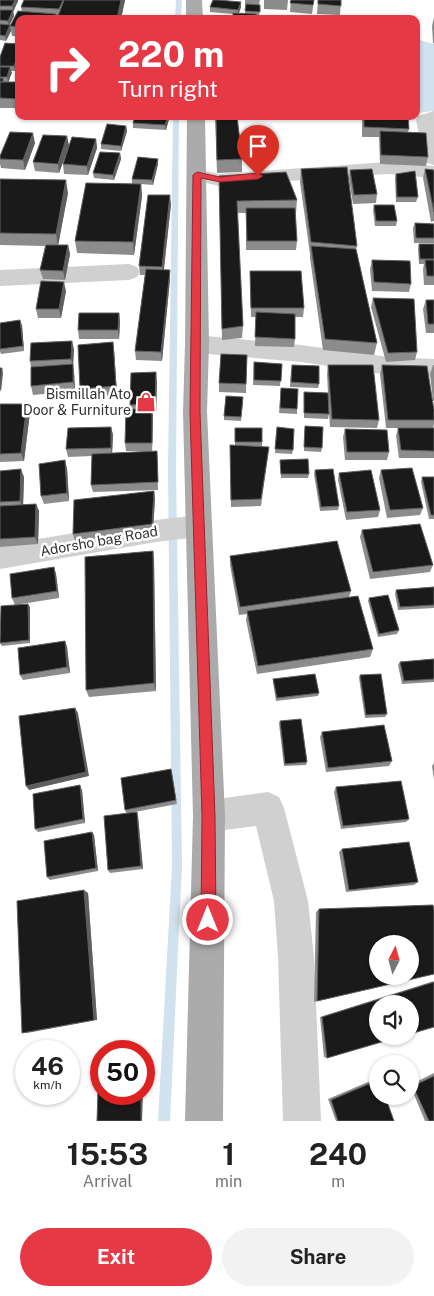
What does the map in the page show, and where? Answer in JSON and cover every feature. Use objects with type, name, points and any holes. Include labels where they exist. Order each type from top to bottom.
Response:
[{"type":"main road","points":[[194,0],[195,15]]},
{"type":"main road","points":[[196,120],[197,344],[191,526],[209,816],[204,1121]]},
{"type":"street","points":[[434,118],[425,120],[434,159]]},
{"type":"street","points":[[197,175],[220,180],[298,172],[387,168],[434,172]]},
{"type":"street","points":[[0,278],[129,272]]},
{"type":"street","points":[[197,344],[281,351],[346,359],[384,367],[434,368]]},
{"type":"street","name":"Adorsho bag Road","points":[[0,557],[191,526]]},
{"type":"street","points":[[209,816],[268,808],[291,901],[296,957],[302,1121]]},
{"type":"water","points":[[420,40],[434,44],[434,111],[420,113]]},
{"type":"building","points":[[0,0],[15,0],[12,6],[0,6]]},
{"type":"building","points":[[24,0],[63,0],[59,9],[21,7]]},
{"type":"building","points":[[64,0],[121,0],[118,15],[58,15]]},
{"type":"building","points":[[213,0],[241,2],[238,10],[210,7]]},
{"type":"building","points":[[291,0],[314,0],[313,5],[290,3]]},
{"type":"building","points":[[318,0],[341,0],[341,6],[318,4]]},
{"type":"building","points":[[246,4],[260,5],[260,12],[245,11]]},
{"type":"building","points":[[0,10],[13,10],[8,21],[0,20]]},
{"type":"building","points":[[18,11],[56,14],[56,15],[16,15]]},
{"type":"building","points":[[233,13],[256,14],[256,15],[233,15]]},
{"type":"building","points":[[15,17],[15,27],[10,26]]},
{"type":"building","points":[[0,24],[10,25],[5,36],[0,35]]},
{"type":"building","points":[[5,43],[15,44],[14,66],[0,66],[0,57]]},
{"type":"building","points":[[0,67],[10,67],[7,77],[0,77]]},
{"type":"building","points":[[0,82],[15,82],[15,99],[0,98]]},
{"type":"building","points":[[134,120],[167,120],[165,125],[133,123]]},
{"type":"building","points":[[216,120],[237,120],[242,159],[217,160]]},
{"type":"building","points":[[364,120],[408,120],[409,129],[364,127]]},
{"type":"building","points":[[107,124],[126,126],[121,146],[101,144]]},
{"type":"building","points":[[380,131],[426,133],[428,157],[381,155]]},
{"type":"building","points":[[10,132],[33,133],[23,160],[0,159]]},
{"type":"building","points":[[43,135],[67,136],[58,164],[33,162]]},
{"type":"building","points":[[72,137],[96,139],[87,166],[63,164]]},
{"type":"building","points":[[100,152],[120,153],[113,175],[93,173]]},
{"type":"building","points":[[138,157],[158,159],[152,180],[132,179]]},
{"type":"building","points":[[347,167],[357,246],[311,242],[301,169]]},
{"type":"building","points":[[372,169],[377,194],[354,195],[350,170]]},
{"type":"building","points":[[425,169],[434,170],[434,212]]},
{"type":"building","points":[[415,171],[418,197],[397,197],[396,174]]},
{"type":"building","points":[[286,172],[297,200],[237,201],[243,326],[222,329],[219,176]]},
{"type":"building","points":[[0,179],[66,180],[56,234],[0,233]]},
{"type":"building","points":[[86,183],[141,184],[133,242],[75,241]]},
{"type":"building","points":[[148,195],[170,195],[162,267],[139,266]]},
{"type":"building","points":[[374,205],[394,205],[397,221],[376,221]]},
{"type":"building","points":[[246,208],[295,208],[297,241],[247,241]]},
{"type":"building","points":[[415,223],[434,224],[434,238],[416,238]]},
{"type":"building","points":[[419,244],[434,244],[434,259],[420,259]]},
{"type":"building","points":[[46,245],[68,245],[63,271],[40,270]]},
{"type":"building","points":[[311,246],[356,249],[377,343],[325,339]]},
{"type":"building","points":[[372,260],[410,261],[411,284],[374,282]]},
{"type":"building","points":[[425,260],[434,260],[434,276],[427,276]]},
{"type":"building","points":[[146,269],[170,270],[161,352],[135,351]]},
{"type":"building","points":[[250,271],[301,271],[304,308],[251,308]]},
{"type":"building","points":[[41,281],[64,282],[59,309],[36,309]]},
{"type":"building","points":[[373,298],[414,299],[417,352],[388,353]]},
{"type":"building","points":[[426,300],[434,300],[434,324],[428,324]]},
{"type":"building","points":[[256,312],[295,314],[295,339],[255,337]]},
{"type":"building","points":[[79,313],[119,313],[118,330],[78,330]]},
{"type":"building","points":[[20,320],[23,346],[0,349],[0,323]]},
{"type":"building","points":[[72,341],[71,359],[30,361],[31,343]]},
{"type":"building","points":[[113,342],[116,386],[80,389],[78,345]]},
{"type":"building","points":[[221,354],[247,355],[246,384],[219,383]]},
{"type":"building","points":[[254,362],[282,364],[281,381],[254,380]]},
{"type":"building","points":[[73,364],[73,382],[31,386],[31,367]]},
{"type":"building","points":[[292,365],[319,366],[319,384],[291,382]]},
{"type":"building","points":[[328,365],[373,365],[379,420],[332,419]]},
{"type":"building","points":[[382,365],[427,366],[434,420],[388,420]]},
{"type":"building","points":[[0,368],[2,368],[0,384]]},
{"type":"building","points":[[156,372],[155,404],[130,405],[131,373]]},
{"type":"building","points":[[281,388],[298,389],[297,409],[280,408]]},
{"type":"building","points":[[304,392],[328,393],[329,414],[304,413]]},
{"type":"building","points":[[226,396],[243,397],[241,417],[224,416]]},
{"type":"building","points":[[0,404],[27,404],[21,453],[0,454]]},
{"type":"building","points":[[126,409],[152,409],[152,443],[125,443]]},
{"type":"building","points":[[305,426],[323,427],[322,448],[304,447]]},
{"type":"building","points":[[111,427],[111,448],[66,449],[68,428]]},
{"type":"building","points":[[277,427],[294,429],[293,450],[275,449]]},
{"type":"building","points":[[235,428],[262,428],[262,442],[235,442]]},
{"type":"building","points":[[398,428],[434,428],[434,451],[401,450]]},
{"type":"building","points":[[345,429],[387,430],[389,452],[347,452]]},
{"type":"building","points":[[230,445],[269,447],[261,499],[231,500]]},
{"type":"building","points":[[157,451],[158,482],[91,485],[92,454]]},
{"type":"building","points":[[308,459],[309,474],[281,474],[280,460]]},
{"type":"building","points":[[65,460],[67,493],[41,496],[39,464]]},
{"type":"building","points":[[412,468],[423,508],[390,510],[381,470]]},
{"type":"building","points":[[21,469],[20,501],[0,502],[0,471]]},
{"type":"building","points":[[333,469],[339,506],[321,507],[315,470]]},
{"type":"building","points":[[371,470],[380,510],[347,512],[339,473]]},
{"type":"building","points":[[422,477],[434,477],[434,515],[431,515]]},
{"type":"building","points":[[154,491],[152,524],[73,534],[74,500]]},
{"type":"building","points":[[36,504],[35,537],[0,539],[0,506]]},
{"type":"building","points":[[420,524],[433,565],[373,572],[362,530]]},
{"type":"building","points":[[337,541],[351,591],[240,607],[230,556]]},
{"type":"building","points":[[153,551],[154,683],[86,690],[85,557]]},
{"type":"building","points":[[54,567],[57,591],[12,598],[10,574]]},
{"type":"building","points":[[434,587],[434,605],[400,607],[396,590]]},
{"type":"building","points":[[388,595],[399,630],[379,634],[369,598]]},
{"type":"building","points":[[358,596],[373,649],[258,666],[247,611]]},
{"type":"building","points":[[28,604],[29,640],[0,643],[1,606]]},
{"type":"building","points":[[65,641],[67,667],[20,675],[18,648]]},
{"type":"building","points":[[434,659],[434,679],[404,681],[400,662]]},
{"type":"building","points":[[315,674],[319,693],[277,698],[273,679]]},
{"type":"building","points":[[381,674],[387,714],[366,715],[360,675]]},
{"type":"building","points":[[75,708],[86,772],[26,786],[19,716]]},
{"type":"building","points":[[301,719],[307,762],[285,764],[280,721]]},
{"type":"building","points":[[384,725],[392,761],[328,768],[322,732]]},
{"type":"building","points":[[171,769],[176,800],[125,810],[121,778]]},
{"type":"building","points":[[401,781],[409,819],[343,826],[336,787]]},
{"type":"building","points":[[80,785],[83,819],[35,829],[33,794]]},
{"type":"building","points":[[137,812],[141,866],[108,870],[104,816]]},
{"type":"building","points":[[92,832],[96,868],[47,877],[44,841]]},
{"type":"building","points":[[409,842],[418,882],[349,890],[342,849]]},
{"type":"building","points":[[84,890],[94,1020],[22,1033],[17,901]]},
{"type":"building","points":[[433,905],[434,974],[419,977],[419,935],[369,935],[369,985],[386,985],[317,1001],[319,909]]},
{"type":"building","points":[[434,982],[434,1027],[419,1031],[419,995],[392,995]]},
{"type":"building","points":[[369,1002],[369,1045],[371,1045],[327,1058],[322,1017]]},
{"type":"building","points":[[434,1076],[434,1121],[429,1121],[419,1099],[419,1083]]},
{"type":"building","points":[[369,1084],[369,1105],[388,1105],[394,1121],[338,1121],[331,1100]]},
{"type":"building","points":[[98,1105],[141,1105],[141,1121],[97,1121]]},
{"type":"waterway","points":[[178,15],[179,0]]},
{"type":"waterway","points":[[164,1121],[177,866],[172,468],[176,120]]},
{"type":"place","name":"Bismillah Ato Door & Furniture","points":[[146,402]]},
{"type":"route","points":[[208,920],[209,816],[195,412],[197,175],[220,180],[258,176]]}]
